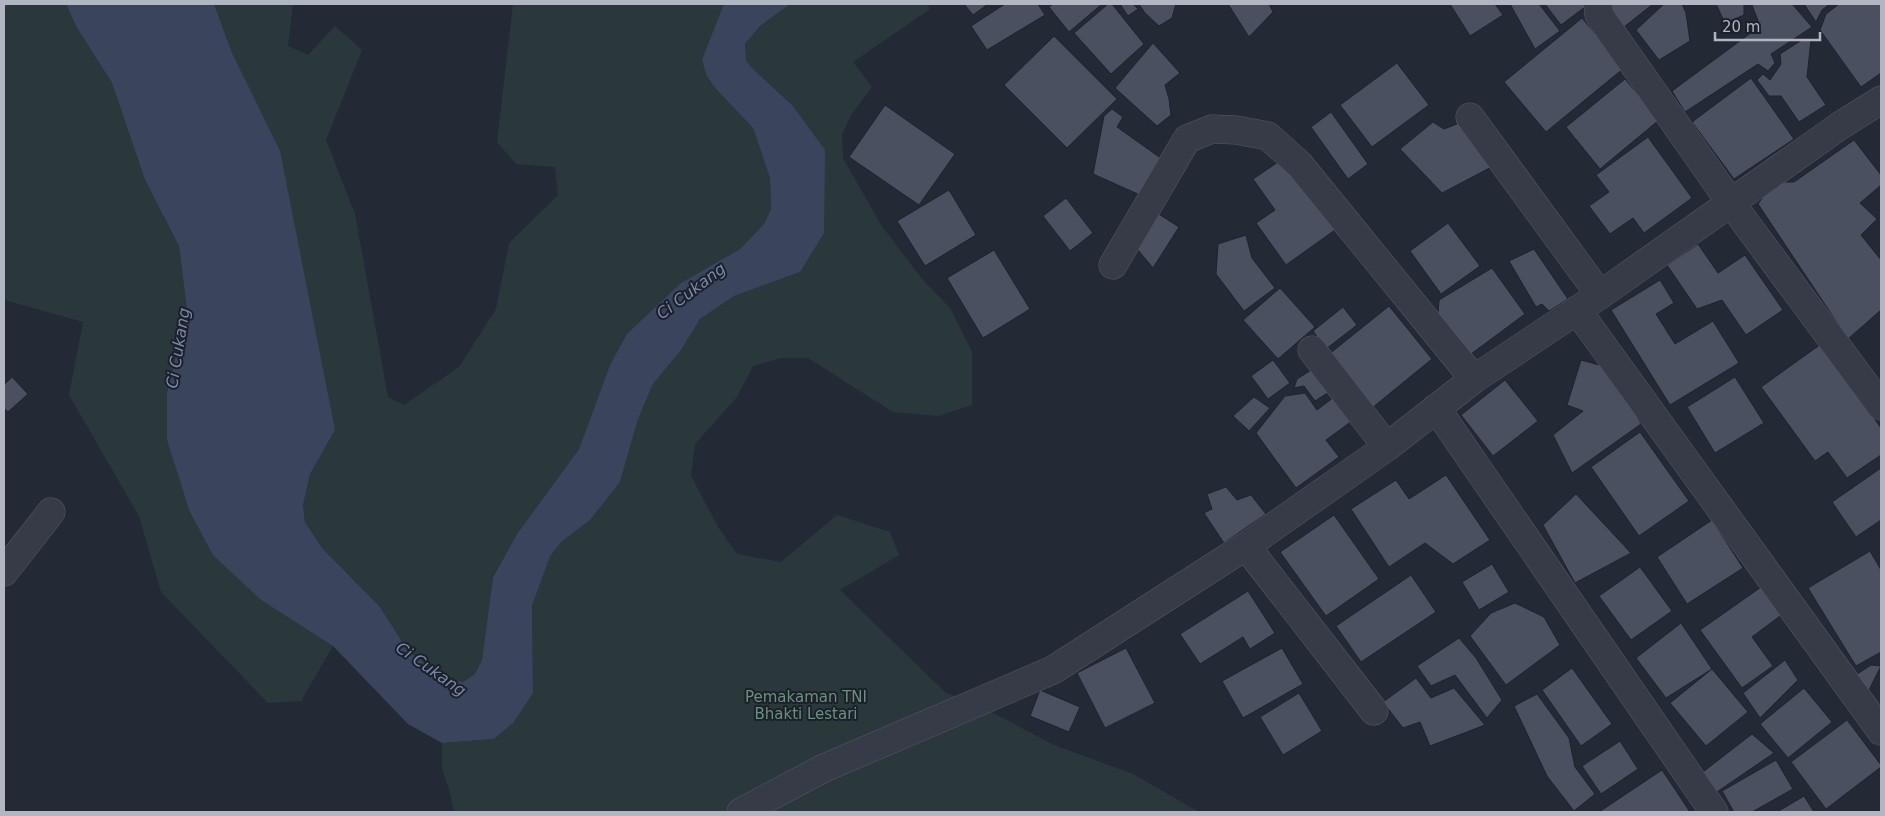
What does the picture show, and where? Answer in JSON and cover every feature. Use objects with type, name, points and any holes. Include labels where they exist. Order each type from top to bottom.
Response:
[{"type":"street","points":[[1598,4],[1599,15],[1731,203],[1881,406]]},
{"type":"street","points":[[741,812],[824,768],[1053,670],[1246,546],[1387,447],[1474,378],[1600,295],[1841,125],[1881,100]]},
{"type":"street","points":[[1470,117],[1600,295]]},
{"type":"street","points":[[1113,265],[1187,138],[1212,129],[1236,130],[1268,136],[1299,164],[1474,378]]},
{"type":"street","points":[[1577,310],[1881,731]]},
{"type":"street","points":[[1312,350],[1387,447]]},
{"type":"street","points":[[1436,408],[1714,812]]},
{"type":"street","points":[[4,572],[51,512]]},
{"type":"street","points":[[1246,546],[1374,711]]},
{"type":"green space","points":[[4,4],[66,4],[76,26],[112,83],[145,180],[179,246],[187,310],[167,393],[167,440],[189,510],[261,600],[333,646],[301,701],[268,703],[161,592],[139,516],[69,395],[83,322],[8,301],[4,298]]},
{"type":"green space","points":[[214,4],[293,4],[288,46],[308,55],[335,26],[362,50],[326,140],[355,214],[388,397],[404,405],[459,367],[496,309],[509,243],[558,195],[555,167],[516,164],[497,142],[513,4],[725,4],[703,60],[716,89],[753,128],[770,178],[771,209],[764,224],[740,249],[681,283],[610,365],[579,449],[517,534],[493,576],[482,660],[475,674],[463,682],[447,679],[408,651],[380,607],[322,548],[305,522],[303,505],[310,474],[335,430],[232,53]]},
{"type":"green space","name":"Pemakaman TNI Bhakti Lestari","points":[[790,4],[927,4],[930,9],[853,62],[872,87],[851,115],[842,134],[843,158],[881,225],[922,279],[950,308],[972,352],[972,405],[938,416],[893,412],[808,358],[781,358],[753,366],[737,397],[695,444],[691,476],[718,527],[737,554],[781,562],[837,515],[890,532],[899,555],[840,590],[946,693],[974,703],[1054,745],[1133,774],[1199,812],[454,812],[442,768],[442,743],[494,739],[513,722],[533,693],[532,606],[550,555],[561,542],[590,520],[620,482],[638,419],[653,384],[681,350],[700,319],[734,296],[800,272],[792,105],[751,67],[746,60],[745,44],[760,26]]},
{"type":"water","name":"Ci Cukang","points":[[66,4],[214,4],[232,53],[280,151],[335,430],[310,474],[303,505],[305,522],[322,548],[380,607],[408,651],[447,679],[463,682],[475,674],[482,660],[493,577],[517,534],[579,449],[610,365],[627,334],[681,283],[740,249],[764,224],[771,209],[770,178],[753,128],[716,89],[707,76],[702,60],[725,4],[790,4],[760,26],[745,44],[746,60],[751,67],[792,105],[825,150],[824,233],[800,272],[734,296],[700,319],[681,350],[653,384],[638,419],[620,482],[590,520],[561,542],[550,556],[532,606],[533,693],[513,723],[494,739],[442,743],[408,724],[333,646],[261,600],[213,555],[189,510],[167,440],[167,393],[187,310],[179,246],[145,180],[112,83],[76,26]]},
{"type":"building","points":[[964,4],[988,4],[973,15]]},
{"type":"building","points":[[1005,4],[1038,4],[1045,15],[987,50],[971,26]]},
{"type":"building","points":[[1053,4],[1102,4],[1069,32],[1049,7]]},
{"type":"building","points":[[1108,4],[1112,4],[1144,44],[1111,74],[1074,33]]},
{"type":"building","points":[[1120,4],[1133,4],[1138,9],[1128,16]]},
{"type":"building","points":[[1139,4],[1176,4],[1172,18],[1159,26],[1145,13]]},
{"type":"building","points":[[1228,4],[1269,4],[1273,12],[1249,37]]},
{"type":"building","points":[[1450,4],[1495,4],[1503,15],[1470,36]]},
{"type":"building","points":[[1510,4],[1539,4],[1560,31],[1535,49]]},
{"type":"building","points":[[1545,4],[1589,4],[1561,25]]},
{"type":"building","points":[[1607,4],[1653,4],[1624,27]]},
{"type":"building","points":[[1664,4],[1682,4],[1686,13],[1690,41],[1659,60],[1636,30]]},
{"type":"building","points":[[1716,4],[1744,4],[1744,15],[1725,23]]},
{"type":"building","points":[[1792,4],[1812,27],[1771,54],[1775,63],[1768,71],[1758,64],[1685,112],[1672,91],[1760,26],[1752,5]]},
{"type":"building","points":[[1804,4],[1830,4],[1822,10],[1816,22]]},
{"type":"building","points":[[1839,4],[1881,4],[1881,73],[1861,87],[1820,30],[1826,14]]},
{"type":"building","points":[[1582,18],[1624,68],[1546,132],[1504,82]]},
{"type":"building","points":[[1054,36],[1117,99],[1067,148],[1004,85]]},
{"type":"building","points":[[1805,38],[1811,40],[1807,77],[1826,105],[1799,122],[1781,96],[1769,96],[1757,80],[1763,74],[1770,80],[1781,64],[1780,54]]},
{"type":"building","points":[[1153,43],[1180,73],[1165,85],[1171,115],[1157,126],[1115,88]]},
{"type":"building","points":[[1397,63],[1429,105],[1372,147],[1340,105]]},
{"type":"building","points":[[1751,78],[1794,139],[1734,179],[1692,122]]},
{"type":"building","points":[[1625,79],[1659,120],[1600,169],[1566,127]]},
{"type":"building","points":[[885,105],[955,154],[919,205],[849,157]]},
{"type":"building","points":[[1112,109],[1123,117],[1117,127],[1162,159],[1140,195],[1093,174],[1104,116]]},
{"type":"building","points":[[1331,112],[1368,164],[1348,179],[1311,127]]},
{"type":"building","points":[[1433,122],[1444,129],[1462,122],[1501,162],[1442,193],[1400,149]]},
{"type":"building","points":[[1648,137],[1692,198],[1644,233],[1633,218],[1610,234],[1589,206],[1609,192],[1596,175]]},
{"type":"building","points":[[1854,140],[1881,175],[1881,185],[1860,203],[1877,219],[1861,235],[1881,260],[1881,310],[1848,339],[1758,204],[1774,182],[1794,182]]},
{"type":"building","points":[[1284,158],[1335,230],[1286,265],[1256,223],[1275,210],[1253,179]]},
{"type":"building","points":[[949,190],[976,235],[925,266],[897,221]]},
{"type":"building","points":[[1066,198],[1093,233],[1070,251],[1043,216]]},
{"type":"building","points":[[1154,211],[1179,227],[1153,268],[1133,244]]},
{"type":"building","points":[[1448,223],[1480,266],[1441,294],[1410,251]]},
{"type":"building","points":[[1246,235],[1252,258],[1275,288],[1244,311],[1216,274],[1218,244]]},
{"type":"building","points":[[1698,244],[1718,273],[1745,255],[1783,310],[1746,335],[1722,300],[1697,309],[1667,265]]},
{"type":"building","points":[[1534,249],[1568,299],[1549,311],[1542,304],[1536,307],[1509,261]]},
{"type":"building","points":[[994,250],[1030,309],[983,338],[947,278]]},
{"type":"building","points":[[1492,268],[1525,314],[1467,357],[1438,313],[1439,300]]},
{"type":"building","points":[[1660,280],[1674,303],[1656,314],[1675,344],[1713,321],[1739,363],[1670,405],[1611,310]]},
{"type":"building","points":[[1280,288],[1315,327],[1278,359],[1243,320]]},
{"type":"building","points":[[1389,306],[1432,359],[1372,408],[1328,355]]},
{"type":"building","points":[[1343,307],[1357,325],[1326,349],[1313,331]]},
{"type":"building","points":[[1821,344],[1881,428],[1881,455],[1847,478],[1828,452],[1815,461],[1761,387]]},
{"type":"building","points":[[1273,360],[1290,383],[1268,399],[1251,376]]},
{"type":"building","points":[[1581,360],[1614,369],[1617,380],[1641,424],[1572,473],[1553,435],[1583,411],[1567,405]]},
{"type":"building","points":[[1316,367],[1329,392],[1315,401],[1304,386],[1294,388],[1297,379]]},
{"type":"building","points":[[12,377],[28,394],[8,412],[4,408],[4,385]]},
{"type":"building","points":[[1735,377],[1764,423],[1715,453],[1687,407]]},
{"type":"building","points":[[1505,380],[1538,421],[1493,456],[1461,415]]},
{"type":"building","points":[[1305,393],[1317,410],[1334,397],[1352,421],[1326,440],[1339,457],[1296,488],[1256,433],[1285,396]]},
{"type":"building","points":[[1254,397],[1270,408],[1249,431],[1233,416]]},
{"type":"building","points":[[1640,432],[1689,501],[1639,536],[1591,467]]},
{"type":"building","points":[[1881,468],[1881,520],[1856,537],[1832,502]]},
{"type":"building","points":[[1446,475],[1490,540],[1453,564],[1425,543],[1389,567],[1351,509],[1396,480],[1409,499]]},
{"type":"building","points":[[1226,487],[1237,500],[1251,495],[1266,514],[1224,543],[1204,513],[1212,509],[1207,494]]},
{"type":"building","points":[[1576,494],[1631,553],[1575,583],[1543,525]]},
{"type":"building","points":[[1334,515],[1379,579],[1326,616],[1280,552]]},
{"type":"building","points":[[1712,520],[1743,568],[1687,604],[1657,557]]},
{"type":"building","points":[[1870,551],[1881,570],[1881,652],[1856,666],[1808,588]]},
{"type":"building","points":[[1492,564],[1509,592],[1479,610],[1462,582]]},
{"type":"building","points":[[1640,567],[1672,611],[1631,640],[1599,596]]},
{"type":"building","points":[[1411,575],[1436,612],[1361,662],[1336,626]]},
{"type":"building","points":[[1764,585],[1784,613],[1752,637],[1773,666],[1742,688],[1700,630]]},
{"type":"building","points":[[1248,591],[1275,633],[1250,649],[1243,637],[1200,664],[1180,634]]},
{"type":"building","points":[[1515,603],[1544,617],[1560,645],[1506,685],[1470,636],[1491,613]]},
{"type":"building","points":[[1681,623],[1712,669],[1666,698],[1636,658]]},
{"type":"building","points":[[1459,638],[1476,658],[1502,700],[1487,718],[1455,675],[1431,686],[1417,666]]},
{"type":"building","points":[[1126,648],[1155,703],[1105,728],[1077,673]]},
{"type":"building","points":[[1282,648],[1303,684],[1243,718],[1222,681]]},
{"type":"building","points":[[1785,660],[1798,680],[1760,718],[1743,693]]},
{"type":"building","points":[[1871,665],[1881,666],[1866,696],[1854,676]]},
{"type":"building","points":[[1572,668],[1612,724],[1581,746],[1542,690]]},
{"type":"building","points":[[1712,669],[1748,712],[1706,746],[1670,703]]},
{"type":"building","points":[[1416,678],[1431,698],[1454,688],[1485,725],[1430,746],[1420,722],[1403,728],[1383,702]]},
{"type":"building","points":[[1804,688],[1832,722],[1788,758],[1760,724]]},
{"type":"building","points":[[1040,690],[1080,707],[1069,732],[1030,716]]},
{"type":"building","points":[[1299,693],[1322,731],[1283,755],[1260,717]]},
{"type":"building","points":[[1537,694],[1569,738],[1575,767],[1595,794],[1574,811],[1547,776],[1514,706]]},
{"type":"building","points":[[1847,720],[1881,767],[1826,809],[1791,762]]},
{"type":"building","points":[[1752,734],[1774,753],[1714,794],[1699,775]]},
{"type":"building","points":[[1620,741],[1638,769],[1601,794],[1582,766]]},
{"type":"building","points":[[1776,760],[1793,789],[1752,812],[1734,812],[1722,791]]},
{"type":"building","points":[[1662,770],[1690,812],[1599,812]]},
{"type":"building","points":[[1804,796],[1814,812],[1777,812]]}]
